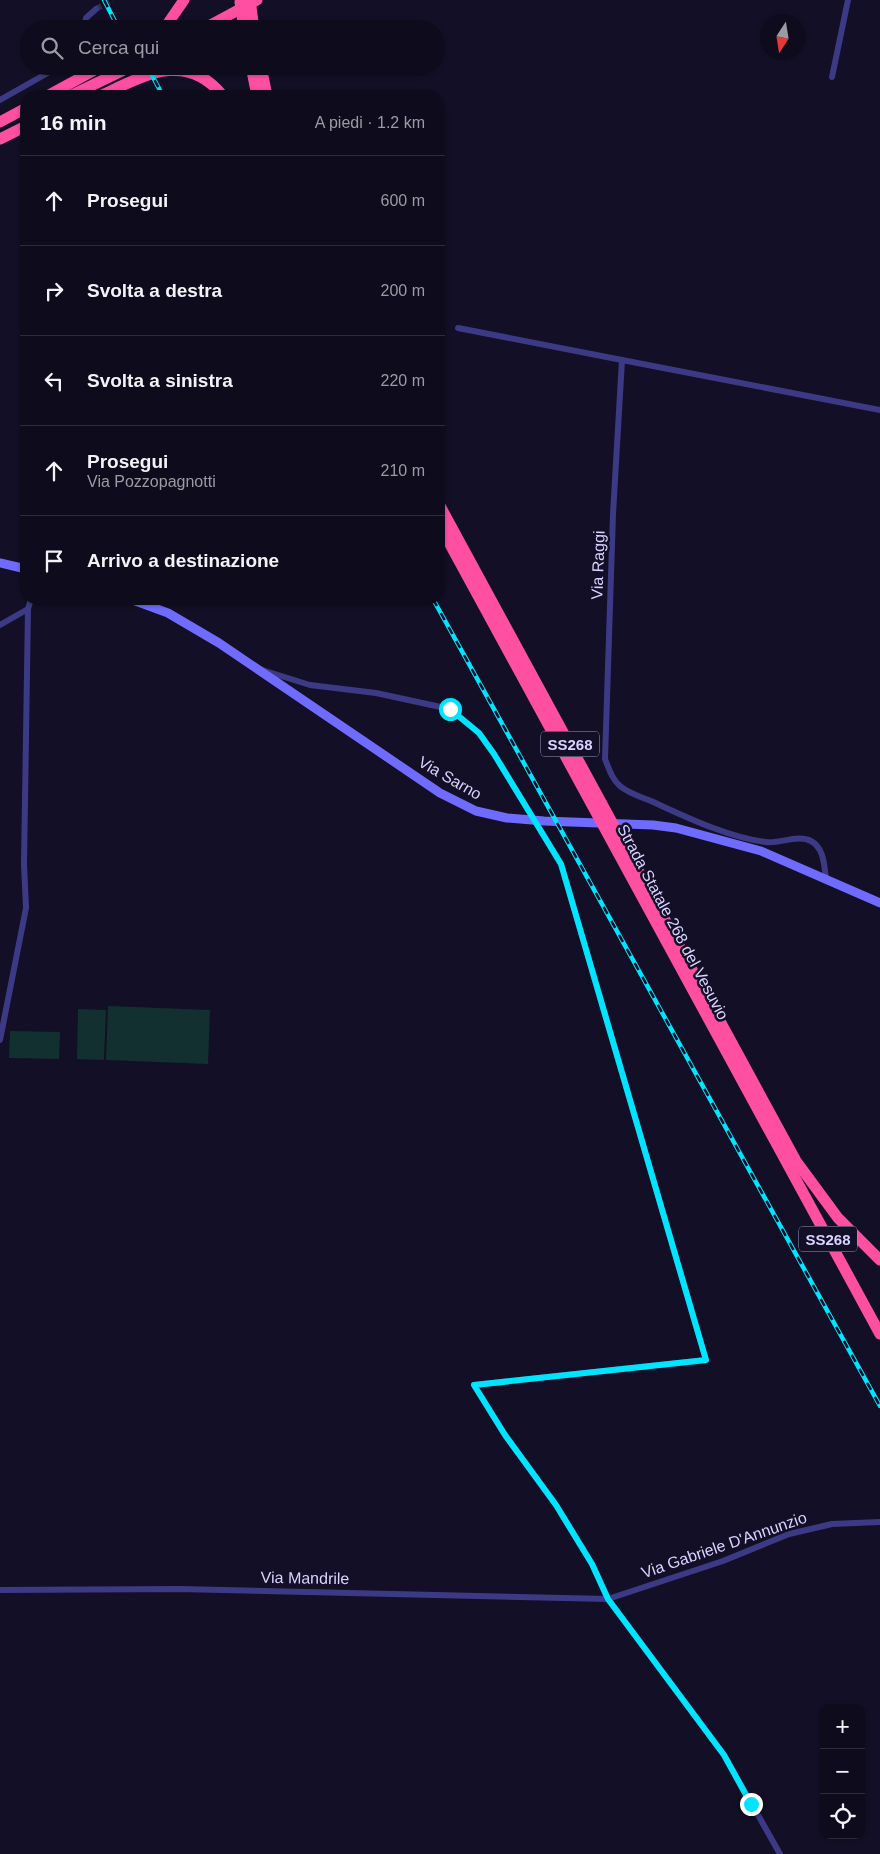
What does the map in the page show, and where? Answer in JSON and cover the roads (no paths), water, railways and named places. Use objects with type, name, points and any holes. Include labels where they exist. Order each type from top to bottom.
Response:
[{"type":"highway","points":[[170,20],[184,0]]},
{"type":"highway","points":[[240,0],[247,20]]},
{"type":"highway","points":[[248,20],[250,0]]},
{"type":"highway","points":[[220,20],[257,0]]},
{"type":"highway","points":[[58,90],[86,75]]},
{"type":"highway","points":[[83,90],[114,75]]},
{"type":"highway","points":[[92,90],[117,75]]},
{"type":"highway","points":[[113,90],[146,75]]},
{"type":"highway","points":[[193,75],[206,80],[217,90]]},
{"type":"highway","points":[[252,75],[256,90]]},
{"type":"highway","points":[[263,75],[266,90]]},
{"type":"highway","points":[[0,122],[20,111]]},
{"type":"highway","points":[[0,131],[20,121]]},
{"type":"highway","points":[[0,140],[20,129]]},
{"type":"highway","points":[[0,140],[20,132]]},
{"type":"highway","name":"Strada Statale 268 del Vesuvio","points":[[445,515],[796,1161],[838,1218],[880,1260]]},
{"type":"highway","name":"Strada Statale 268 del Vesuvio","points":[[445,535],[880,1334]]},
{"type":"street","points":[[832,78],[848,0]]},
{"type":"street","points":[[86,20],[96,9]]},
{"type":"street","points":[[0,100],[44,75]]},
{"type":"street","points":[[458,328],[880,410]]},
{"type":"street","name":"Via Raggi","points":[[622,360],[613,514],[605,759],[612,775],[620,786],[699,822],[765,842],[780,842],[802,838],[811,841],[819,848],[822,854],[826,878]]},
{"type":"street","points":[[0,563],[20,568]]},
{"type":"street","points":[[0,1040],[26,908],[24,864],[29,605]]},
{"type":"street","name":"Via Sarno","points":[[146,605],[168,613],[219,643],[440,793],[476,811],[507,818],[544,822],[653,825],[676,828],[761,852],[826,878],[880,903]]},
{"type":"street","points":[[0,625],[28,608]]},
{"type":"street","points":[[251,666],[310,685],[376,693],[450,709],[479,733],[494,754],[561,864],[706,1360],[474,1385],[505,1435],[556,1505],[592,1564],[608,1599],[724,1755],[780,1854]]},
{"type":"street","name":"Via Gabriele D'Annunzio","points":[[608,1599],[723,1561],[789,1534],[832,1524],[880,1522]]},
{"type":"street","name":"Via Mandrile","points":[[0,1590],[179,1589],[608,1599]]},
{"type":"tunnel","points":[[96,9],[112,0]]},
{"type":"railway","points":[[104,0],[114,20]]},
{"type":"railway","points":[[152,75],[160,90]]},
{"type":"railway","points":[[436,605],[880,1406]]}]
